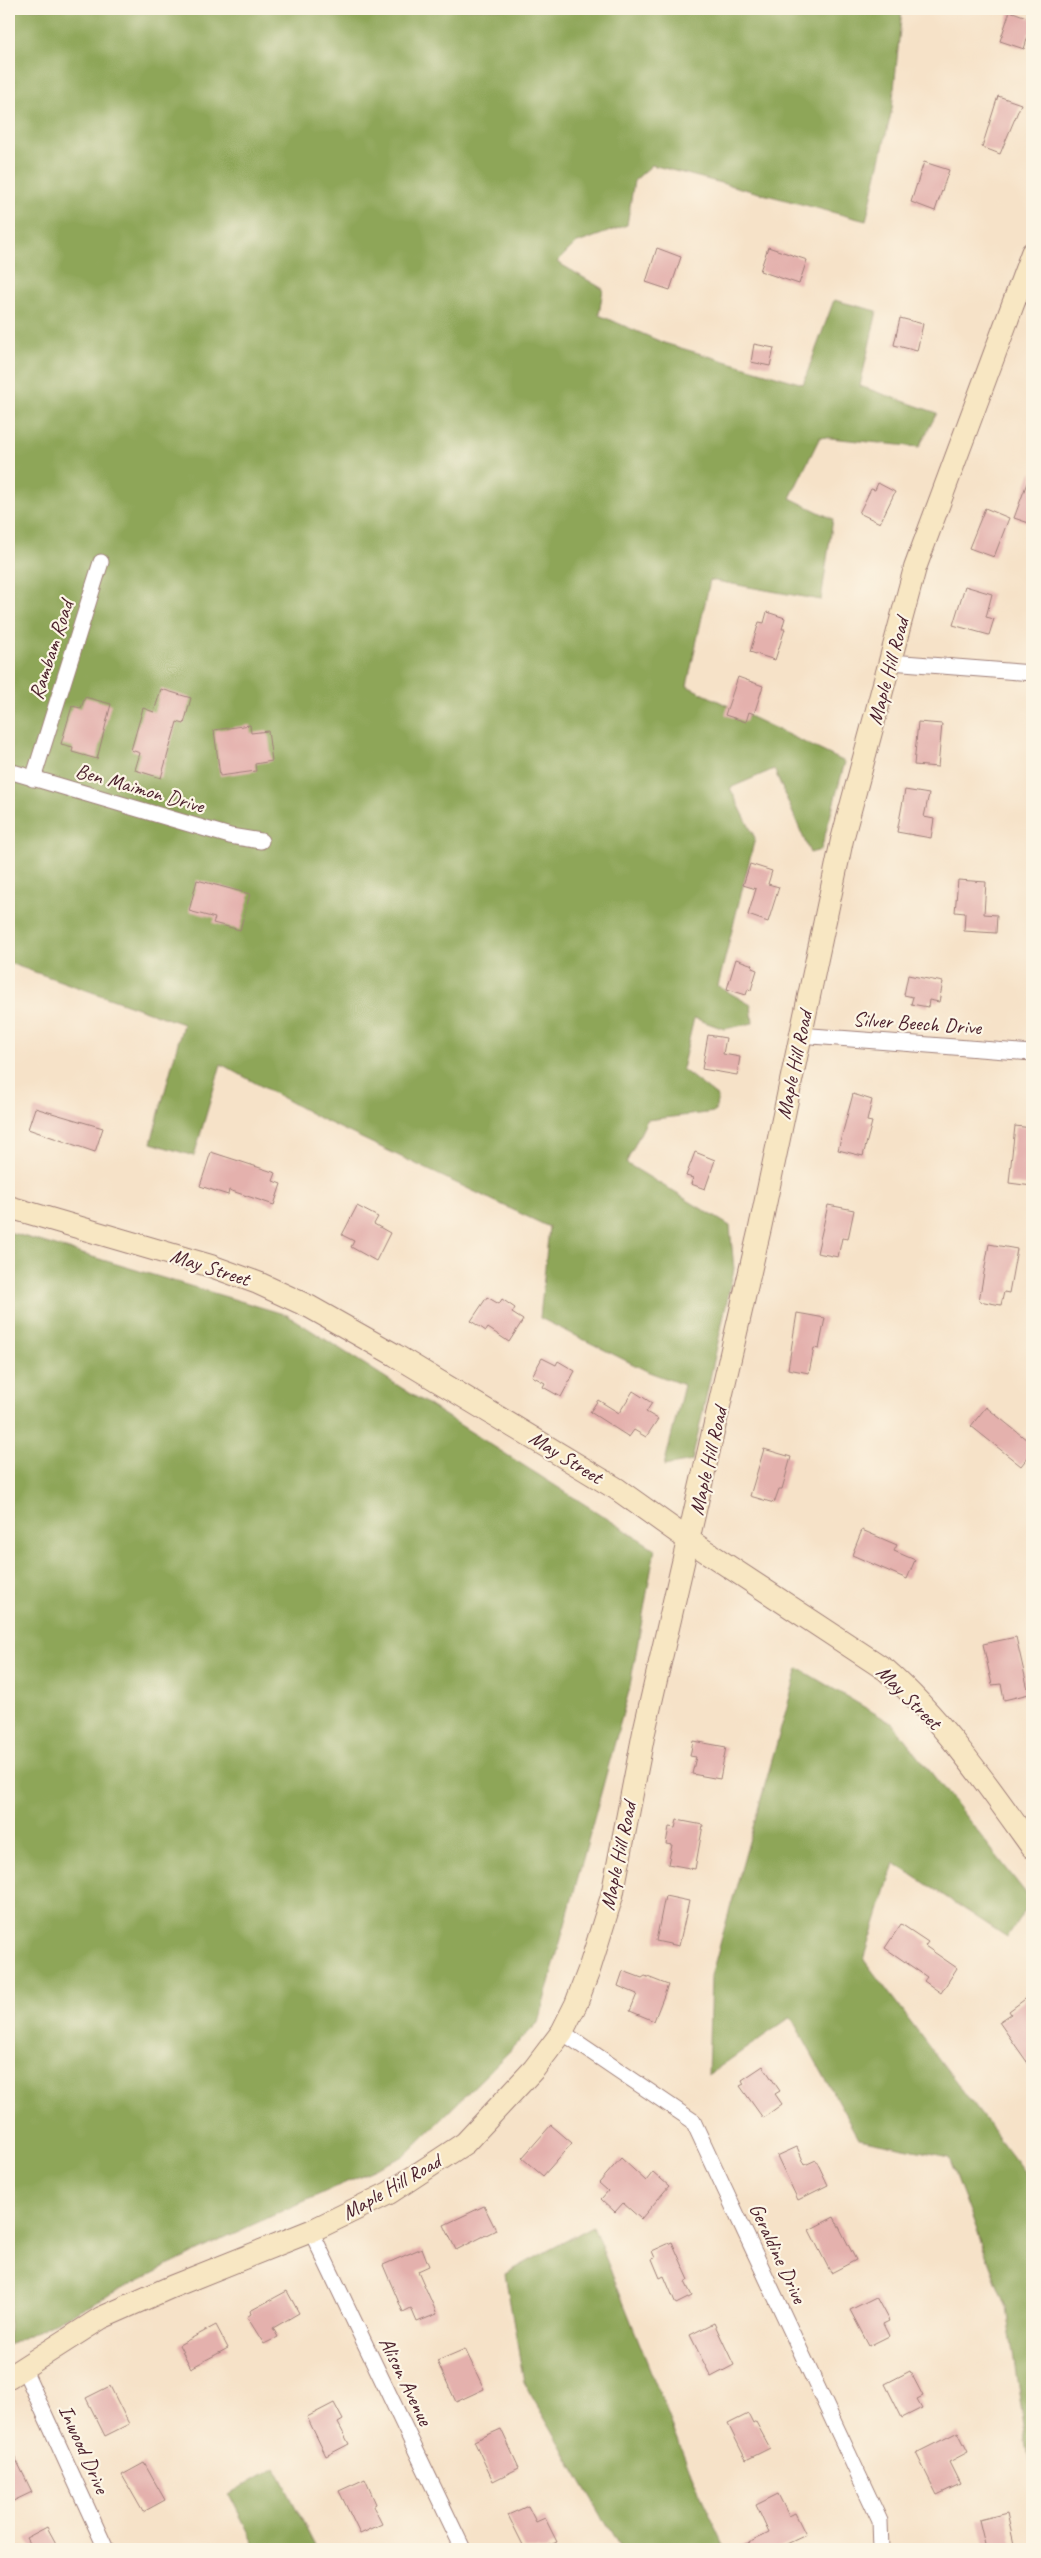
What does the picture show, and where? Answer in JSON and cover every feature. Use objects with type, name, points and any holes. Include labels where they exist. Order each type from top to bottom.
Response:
[{"type":"street","name":"Maple Hill Road","points":[[16,2372],[101,2318],[171,2287],[310,2231],[389,2193],[466,2143],[508,2100],[562,2032],[589,1970],[612,1896],[644,1732],[690,1541],[758,1238],[842,840],[915,568],[1032,253]]},
{"type":"street","name":"Rambam Road","points":[[33,779],[101,562]]},
{"type":"street","points":[[891,662],[1032,673]]},
{"type":"street","name":"Ben Maimon Drive","points":[[9,771],[230,836],[261,841]]},
{"type":"street","name":"Silver Beech Drive","points":[[800,1035],[1032,1053]]},
{"type":"street","name":"May Street","points":[[9,1207],[211,1266],[258,1283],[310,1307],[553,1449],[617,1489],[690,1541],[858,1651],[903,1684],[951,1740],[1032,1847]]},
{"type":"street","name":"Geraldine Drive","points":[[562,2032],[693,2121],[880,2521],[880,2549]]},
{"type":"street","name":"Alison Avenue","points":[[310,2231],[462,2549]]},
{"type":"street","name":"Inwood Drive","points":[[16,2372],[106,2549]]},
{"type":"green space","points":[[9,9],[902,9],[892,109],[866,221],[652,165],[634,181],[627,225],[575,244],[557,262],[603,289],[599,315],[664,343],[803,384],[834,300],[877,311],[860,386],[937,413],[919,447],[820,437],[790,498],[833,519],[821,600],[710,580],[687,686],[845,762],[821,850],[810,853],[774,769],[730,788],[755,838],[718,986],[751,1005],[753,1023],[724,1029],[694,1018],[682,1069],[718,1097],[715,1112],[647,1120],[626,1163],[730,1226],[734,1269],[692,1461],[664,1466],[684,1385],[649,1372],[540,1318],[549,1227],[321,1119],[221,1064],[194,1156],[151,1143],[183,1024],[9,963]]},
{"type":"green space","points":[[9,1232],[287,1315],[655,1549],[629,1691],[538,2023],[404,2156],[228,2236],[9,2345]]},
{"type":"green space","points":[[798,1668],[893,1724],[1032,1901],[1007,1937],[894,1863],[864,1960],[1032,2182],[1032,2479],[1006,2308],[949,2157],[859,2139],[791,2017],[708,2075],[711,1976]]},
{"type":"green space","points":[[593,2226],[694,2480],[726,2549],[621,2549],[524,2383],[505,2274]]},
{"type":"green space","points":[[275,2467],[317,2549],[257,2549],[229,2494]]},
{"type":"building","points":[[1010,11],[1032,19],[1032,34],[1029,33],[1024,49],[1000,41]]},
{"type":"building","points":[[998,96],[1021,104],[1000,154],[982,147]]},
{"type":"building","points":[[924,162],[949,170],[935,211],[911,202]]},
{"type":"building","points":[[768,247],[807,260],[799,284],[760,271]]},
{"type":"building","points":[[657,248],[681,257],[670,290],[646,282]]},
{"type":"building","points":[[900,318],[923,324],[917,351],[894,345]]},
{"type":"building","points":[[754,344],[774,348],[770,366],[751,362]]},
{"type":"building","points":[[1032,473],[1032,524],[1014,518]]},
{"type":"building","points":[[878,483],[895,492],[880,523],[859,513],[871,489],[875,490]]},
{"type":"building","points":[[985,508],[1009,518],[994,557],[969,548]]},
{"type":"building","points":[[965,586],[992,594],[986,617],[994,619],[989,635],[953,625]]},
{"type":"building","points":[[767,612],[785,618],[782,629],[785,629],[775,660],[750,652],[759,622],[764,623]]},
{"type":"building","points":[[738,677],[763,686],[754,714],[749,712],[746,722],[725,715]]},
{"type":"building","points":[[161,689],[191,698],[184,724],[177,722],[161,778],[135,770],[140,753],[131,750],[143,708],[154,712]]},
{"type":"building","points":[[85,697],[111,704],[97,759],[72,752],[73,747],[61,744],[72,706],[81,708]]},
{"type":"building","points":[[918,722],[942,724],[938,767],[914,765]]},
{"type":"building","points":[[250,725],[251,733],[268,731],[272,761],[255,764],[256,771],[220,776],[214,730]]},
{"type":"building","points":[[905,790],[929,794],[924,817],[934,819],[931,838],[897,832]]},
{"type":"building","points":[[750,864],[772,871],[768,884],[779,887],[768,922],[748,915],[756,889],[743,885]]},
{"type":"building","points":[[197,880],[250,894],[240,930],[213,923],[215,918],[189,911]]},
{"type":"building","points":[[958,880],[986,882],[984,914],[997,915],[996,933],[964,931],[965,913],[955,912]]},
{"type":"building","points":[[736,959],[753,965],[752,968],[757,970],[751,990],[748,989],[746,995],[727,989]]},
{"type":"building","points":[[908,975],[943,982],[939,1002],[929,1000],[928,1007],[911,1004],[913,997],[904,995]]},
{"type":"building","points":[[708,1035],[726,1038],[723,1054],[740,1057],[737,1075],[702,1069]]},
{"type":"building","points":[[853,1094],[872,1100],[867,1121],[872,1122],[863,1156],[838,1150]]},
{"type":"building","points":[[35,1108],[103,1128],[95,1152],[28,1129]]},
{"type":"building","points":[[1015,1126],[1032,1128],[1032,1186],[1009,1183]]},
{"type":"building","points":[[211,1152],[276,1173],[273,1181],[281,1184],[274,1205],[229,1190],[228,1195],[200,1186]]},
{"type":"building","points":[[695,1152],[715,1160],[705,1189],[691,1184],[693,1178],[686,1176]]},
{"type":"building","points":[[828,1205],[854,1210],[848,1239],[842,1238],[838,1257],[817,1253]]},
{"type":"building","points":[[357,1206],[378,1217],[374,1224],[390,1233],[376,1261],[351,1247],[354,1241],[342,1235]]},
{"type":"building","points":[[989,1244],[1017,1249],[1009,1293],[1004,1292],[1001,1305],[979,1301]]},
{"type":"building","points":[[487,1297],[499,1304],[502,1299],[515,1308],[512,1313],[523,1320],[509,1342],[488,1328],[486,1331],[471,1321]]},
{"type":"building","points":[[797,1313],[825,1318],[819,1349],[814,1348],[809,1373],[788,1369]]},
{"type":"building","points":[[542,1358],[556,1365],[558,1361],[575,1371],[561,1397],[543,1387],[545,1383],[532,1376]]},
{"type":"building","points":[[633,1391],[652,1403],[646,1412],[658,1419],[646,1437],[634,1430],[629,1437],[590,1412],[598,1400],[619,1413]]},
{"type":"building","points":[[986,1407],[1032,1444],[1032,1452],[1021,1466],[971,1426]]},
{"type":"building","points":[[764,1449],[791,1457],[782,1489],[779,1489],[774,1503],[750,1496]]},
{"type":"building","points":[[862,1530],[897,1545],[894,1551],[915,1560],[907,1579],[852,1555]]},
{"type":"building","points":[[1016,1637],[1029,1694],[1004,1700],[1001,1684],[992,1685],[983,1644]]},
{"type":"building","points":[[693,1741],[726,1747],[720,1779],[692,1774],[696,1757],[690,1756]]},
{"type":"building","points":[[677,1820],[703,1825],[695,1869],[668,1864],[672,1845],[666,1844],[669,1827],[675,1828]]},
{"type":"building","points":[[665,1896],[689,1901],[679,1946],[656,1941]]},
{"type":"building","points":[[901,1924],[928,1942],[925,1946],[957,1968],[941,1993],[924,1981],[927,1977],[885,1948]]},
{"type":"building","points":[[623,1971],[642,1978],[645,1976],[668,1985],[654,2021],[630,2011],[637,1994],[618,1986]]},
{"type":"building","points":[[1032,1994],[1032,2069],[999,2022],[1011,2014],[1009,2011]]},
{"type":"building","points":[[763,2066],[780,2091],[775,2094],[782,2104],[763,2118],[740,2086],[744,2084],[742,2080]]},
{"type":"building","points":[[551,2125],[572,2143],[543,2176],[522,2158]]},
{"type":"building","points":[[797,2147],[805,2165],[816,2160],[828,2185],[798,2200],[777,2156]]},
{"type":"building","points":[[621,2158],[646,2181],[653,2172],[669,2186],[641,2219],[623,2203],[615,2212],[601,2199],[608,2191],[599,2183]]},
{"type":"building","points":[[484,2206],[496,2230],[456,2250],[444,2225]]},
{"type":"building","points":[[834,2217],[856,2260],[831,2273],[809,2230]]},
{"type":"building","points":[[672,2242],[689,2280],[685,2282],[692,2296],[676,2304],[664,2276],[660,2278],[652,2259],[655,2258],[652,2251]]},
{"type":"building","points":[[422,2248],[429,2266],[418,2271],[437,2314],[417,2322],[411,2308],[403,2312],[383,2265]]},
{"type":"building","points":[[287,2291],[299,2313],[273,2328],[278,2337],[264,2344],[247,2317],[251,2314],[250,2311]]},
{"type":"building","points":[[876,2297],[889,2321],[883,2324],[889,2336],[869,2346],[850,2310]]},
{"type":"building","points":[[714,2323],[734,2365],[711,2377],[690,2335]]},
{"type":"building","points":[[216,2325],[228,2348],[191,2368],[179,2345]]},
{"type":"building","points":[[465,2349],[484,2389],[456,2402],[437,2361]]},
{"type":"building","points":[[910,2371],[923,2396],[917,2399],[922,2408],[902,2418],[885,2384]]},
{"type":"building","points":[[110,2386],[129,2424],[105,2436],[86,2398]]},
{"type":"building","points":[[334,2403],[343,2420],[338,2423],[349,2444],[326,2456],[307,2417]]},
{"type":"building","points":[[748,2414],[753,2424],[756,2422],[770,2448],[746,2460],[728,2424]]},
{"type":"building","points":[[501,2429],[519,2468],[493,2481],[474,2441]]},
{"type":"building","points":[[958,2432],[968,2452],[949,2462],[960,2484],[937,2495],[916,2453]]},
{"type":"building","points":[[9,2445],[32,2492],[9,2503]]},
{"type":"building","points":[[144,2463],[165,2500],[143,2512],[122,2475]]},
{"type":"building","points":[[365,2479],[376,2504],[373,2506],[382,2524],[360,2534],[339,2491]]},
{"type":"building","points":[[778,2494],[789,2516],[795,2513],[806,2535],[776,2549],[736,2549],[769,2533],[756,2505]]},
{"type":"building","points":[[528,2506],[536,2522],[545,2518],[557,2542],[548,2546],[548,2549],[525,2549],[508,2515]]},
{"type":"building","points":[[1007,2513],[1015,2549],[986,2549],[979,2520]]},
{"type":"building","points":[[47,2527],[59,2549],[32,2549],[26,2538]]}]
